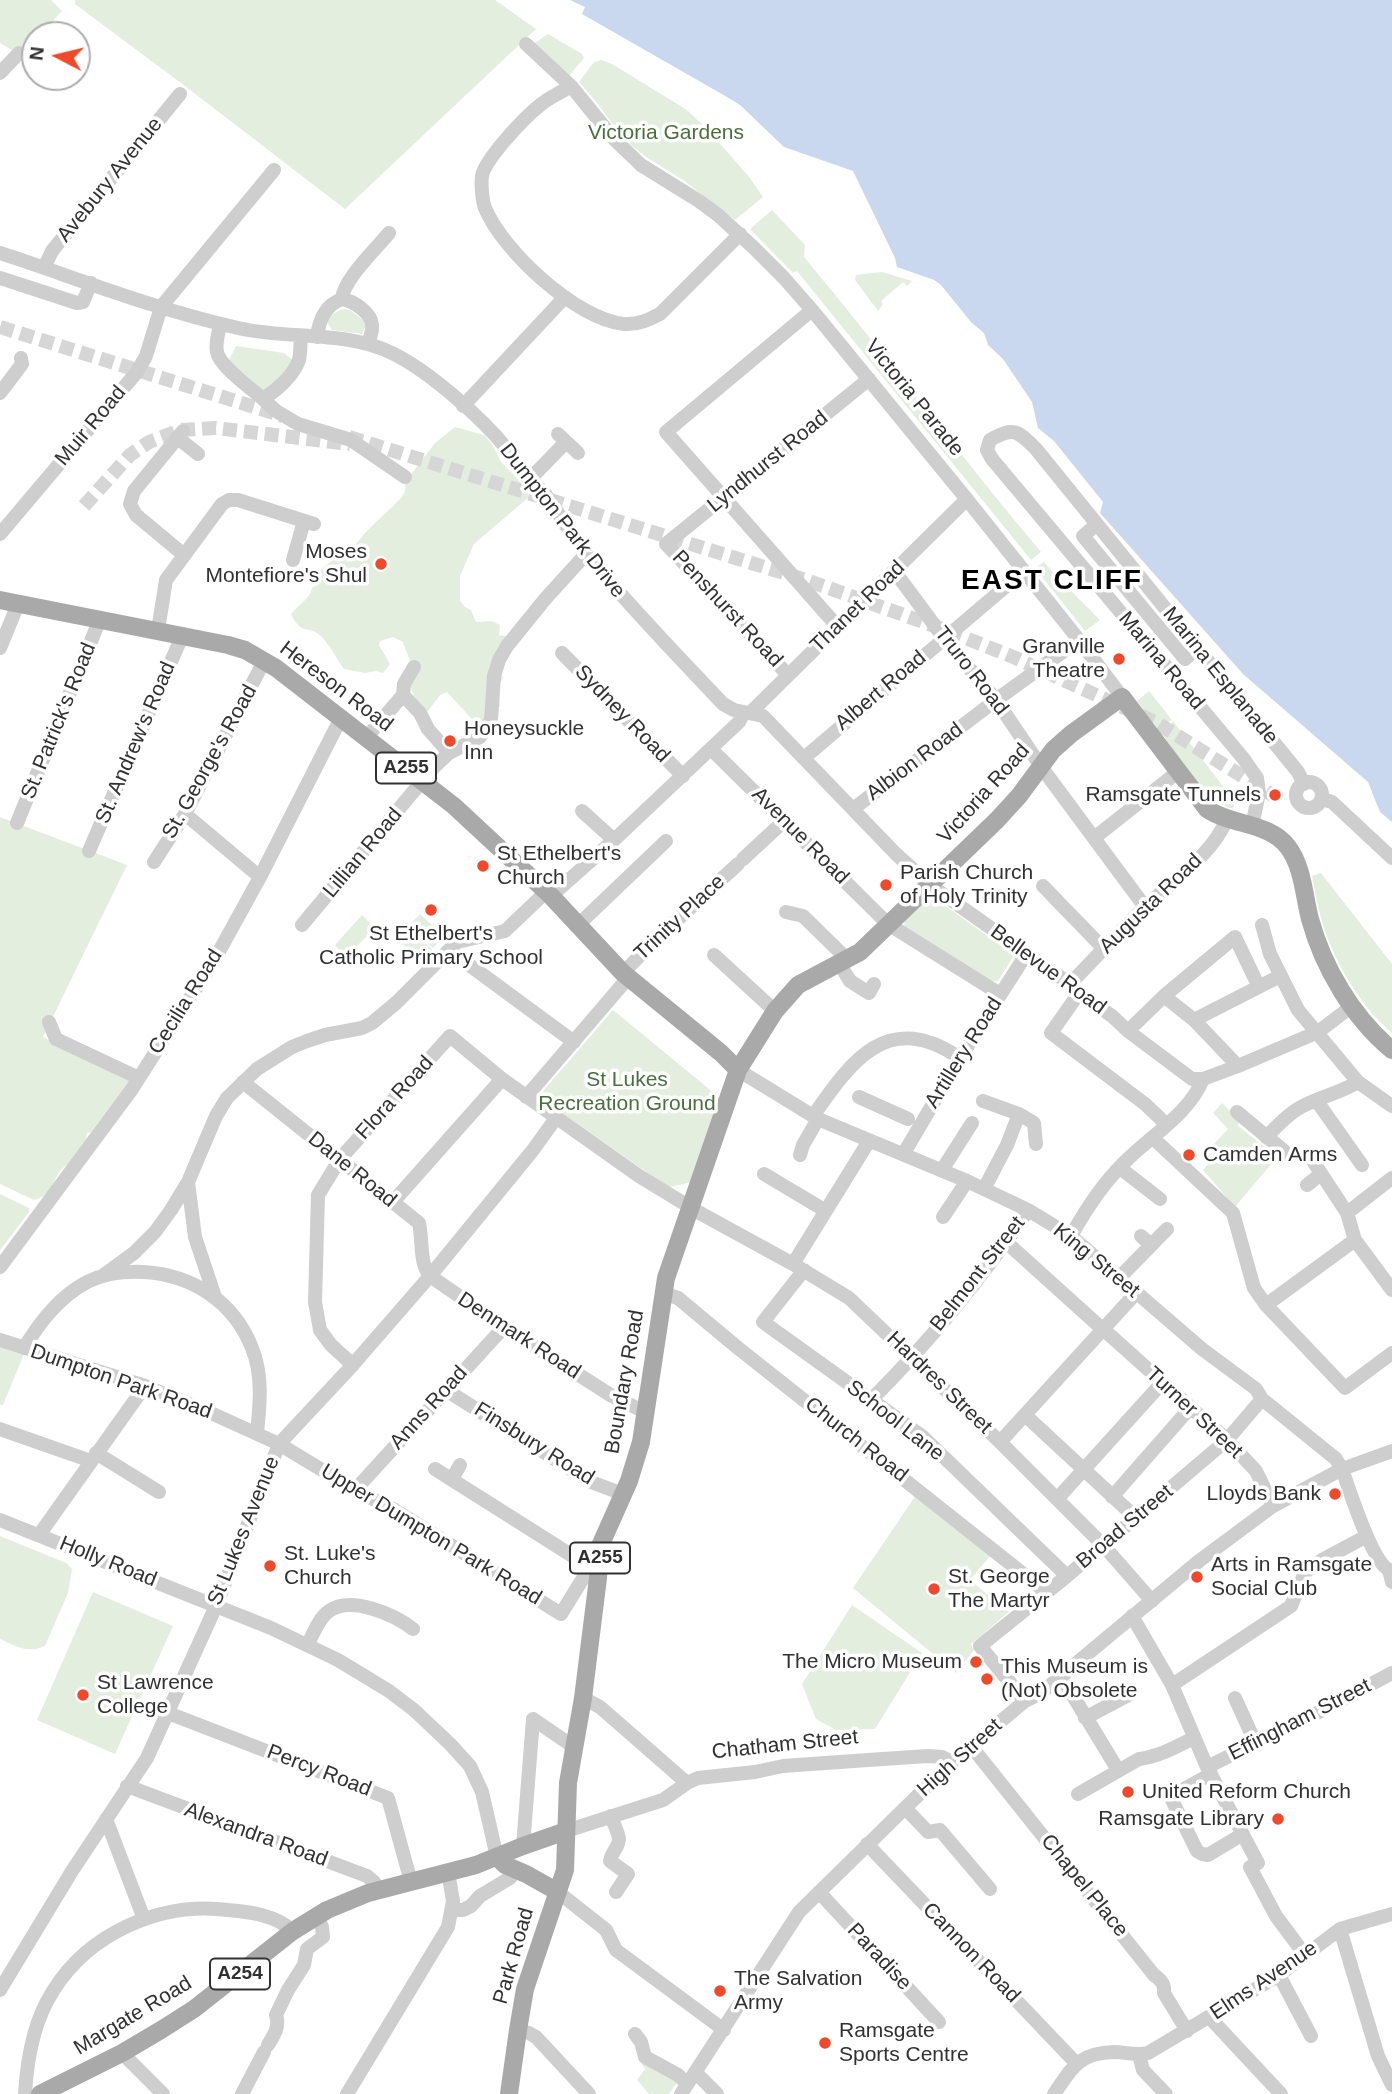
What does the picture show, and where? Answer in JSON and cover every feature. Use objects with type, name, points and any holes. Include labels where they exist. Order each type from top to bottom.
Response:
[{"type":"main road","name":"Hereson Road","points":[[9,602],[183,634],[245,650],[264,661],[424,781],[481,830],[549,894],[625,975],[738,1070]]},
{"type":"main road","name":"Victoria Road","points":[[738,1070],[775,1011],[799,985],[860,952],[997,820],[1054,750],[1071,734],[1122,697]]},
{"type":"main road","name":"Victoria Parade","points":[[1122,697],[1207,808],[1219,817],[1227,819]]},
{"type":"main road","points":[[1227,819],[1268,831],[1289,848],[1327,965],[1352,1006],[1392,1050]]},
{"type":"main road","name":"Boundary Road","points":[[566,1831],[573,1747],[583,1698],[595,1563],[641,1442],[663,1293],[738,1070]]},
{"type":"main road","name":"Chatham Street","points":[[510,1851],[566,1831]]},
{"type":"main road","name":"Park Road","points":[[509,2094],[525,1989],[565,1870],[566,1831]]},
{"type":"main road","points":[[510,1851],[501,1863],[558,1892]]},
{"type":"main road","name":"Margate Road","points":[[40,2094],[122,2053],[194,2009],[293,1931],[317,1916],[379,1891],[510,1851]]},
{"type":"street","name":"Victoria Parade","points":[[526,44],[571,86],[615,140],[641,165],[699,201],[740,234],[813,310],[1122,697]]},
{"type":"street","points":[[0,73],[19,53]]},
{"type":"street","points":[[571,86],[539,106],[501,144],[482,174],[484,206],[506,243],[531,269],[587,312],[610,321],[634,324],[660,314],[740,234]]},
{"type":"street","name":"Avebury Avenue","points":[[44,268],[52,251],[180,94]]},
{"type":"street","points":[[161,307],[274,170]]},
{"type":"street","points":[[342,299],[342,291],[389,233]]},
{"type":"street","name":"Dumpton Park Drive","points":[[0,253],[220,324],[268,333],[342,338],[368,343],[395,354],[421,370],[506,447],[544,493],[586,554],[623,598],[723,704],[747,713]]},
{"type":"street","points":[[0,278],[77,303],[83,302],[91,283]]},
{"type":"street","points":[[463,406],[565,297]]},
{"type":"street","points":[[317,337],[322,317],[334,303],[342,299],[352,302],[369,317],[372,326],[368,343]]},
{"type":"street","name":"Muir Road","points":[[0,534],[137,372],[146,356],[161,307]]},
{"type":"street","points":[[813,310],[666,432],[837,626]]},
{"type":"street","points":[[220,324],[218,356],[276,411],[298,424],[351,440],[405,477]]},
{"type":"street","points":[[264,399],[295,369],[300,358],[300,336]]},
{"type":"street","points":[[1,388],[22,364],[21,358]]},
{"type":"street","name":"Lyndhurst Road","points":[[666,544],[869,379]]},
{"type":"street","name":"Marina Road","points":[[1198,648],[1185,659],[1128,592],[1083,536],[1096,525],[1036,449],[1020,433],[1008,430],[990,440],[987,450],[992,459],[1243,758],[1256,778],[1259,793],[1252,825]]},
{"type":"street","points":[[184,555],[136,515],[130,503],[134,491],[180,434],[198,454]]},
{"type":"street","points":[[530,479],[562,438],[578,453]]},
{"type":"street","points":[[158,629],[166,580],[222,503],[237,500],[309,522],[293,560]]},
{"type":"street","name":"Thanet Road","points":[[449,950],[465,939],[505,931],[614,840],[895,572],[966,500]]},
{"type":"street","name":"Penshurst Road","points":[[666,544],[788,675]]},
{"type":"street","name":"Lillian Road","points":[[302,925],[424,781],[432,768],[449,753],[480,737],[491,720],[494,676],[507,646],[546,597],[586,554]]},
{"type":"street","name":"Albert Road","points":[[804,758],[1024,571]]},
{"type":"street","name":"Truro Road","points":[[895,572],[944,638],[996,700],[1042,768],[1145,907]]},
{"type":"street","points":[[0,648],[9,602]]},
{"type":"street","name":"St. Patrick's Road","points":[[17,823],[100,619]]},
{"type":"street","name":"St. Andrew's Road","points":[[89,850],[183,634]]},
{"type":"street","name":"Albion Road","points":[[853,809],[1079,640]]},
{"type":"street","name":"Marina Esplanade","points":[[1198,648],[1298,772],[1304,784]]},
{"type":"street","name":"Sydney Road","points":[[562,653],[683,776]]},
{"type":"street","name":"St. George's Road","points":[[154,862],[185,814],[264,661]]},
{"type":"street","points":[[366,738],[404,695],[404,684],[414,667]]},
{"type":"street","points":[[404,695],[421,713],[428,729],[449,753]]},
{"type":"street","name":"Bellevue Road","points":[[747,713],[763,716],[896,854],[930,885],[1027,953],[1192,1079],[1203,1079]]},
{"type":"street","name":"Cecilia Road","points":[[0,1267],[139,1078],[216,957],[341,718]]},
{"type":"street","name":"Avenue Road","points":[[711,749],[888,924],[1000,994]]},
{"type":"street","points":[[1094,838],[1179,772]]},
{"type":"street","name":"Marina Esplanade","points":[[1312,783],[1319,787],[1322,799],[1313,807],[1301,805],[1297,793],[1304,784],[1312,783]]},
{"type":"street","name":"Marina Esplanade","points":[[1322,799],[1332,802],[1392,858]]},
{"type":"street","points":[[581,811],[614,840]]},
{"type":"street","points":[[185,814],[260,877]]},
{"type":"street","name":"Augusta Road","points":[[1166,1124],[1145,1104],[1051,1033],[1075,989],[1104,949],[1204,853],[1227,819]]},
{"type":"street","name":"Trinity Place","points":[[526,1097],[574,1042],[653,942],[785,821]]},
{"type":"street","points":[[578,925],[666,841]]},
{"type":"street","points":[[1043,886],[1104,949]]},
{"type":"street","points":[[786,912],[803,916],[843,961],[850,982],[869,993],[874,984]]},
{"type":"street","points":[[1262,925],[1270,954],[1298,1010],[1358,1082],[1392,1106]]},
{"type":"street","points":[[1128,1031],[1164,996],[1235,937],[1258,985]]},
{"type":"street","points":[[24,1348],[56,1305],[134,1253],[155,1232],[188,1182],[216,1116],[227,1098],[243,1082],[257,1069],[292,1047],[372,1023],[449,950],[574,1042]]},
{"type":"street","name":"Artillery Road","points":[[904,1153],[1027,953]]},
{"type":"street","points":[[714,956],[775,1011]]},
{"type":"street","points":[[1194,1020],[1280,975]]},
{"type":"street","points":[[1164,996],[1194,1020],[1238,1066]]},
{"type":"street","points":[[1071,1236],[1128,1158],[1153,1138],[1198,1091],[1203,1079],[1318,1032],[1352,1006]]},
{"type":"street","points":[[49,1022],[56,1039],[139,1078]]},
{"type":"street","name":"Hardres Street","points":[[450,1036],[526,1097],[639,1176],[849,1298],[1000,1442],[1103,1545],[1152,1601]]},
{"type":"street","name":"Flora Road","points":[[353,1365],[323,1336],[315,1302],[318,1195],[340,1160],[450,1036]]},
{"type":"street","points":[[800,1155],[816,1117],[847,1071],[876,1045],[906,1037],[921,1038],[960,1058]]},
{"type":"street","name":"King Street","points":[[738,1070],[816,1117],[967,1181],[1028,1210],[1071,1236],[1202,1349],[1256,1389],[1262,1399],[1336,1459],[1342,1469]]},
{"type":"street","points":[[392,1203],[502,1079]]},
{"type":"street","name":"Dane Road","points":[[243,1082],[419,1223],[423,1259],[430,1276]]},
{"type":"street","points":[[1266,1138],[1290,1115],[1316,1100],[1358,1082]]},
{"type":"street","points":[[859,1097],[908,1119]]},
{"type":"street","points":[[1316,1100],[1362,1165]]},
{"type":"street","points":[[983,1101],[1034,1123],[1036,1144]]},
{"type":"street","points":[[1237,1112],[1290,1156]]},
{"type":"street","points":[[984,1189],[1007,1145],[1018,1114]]},
{"type":"street","name":"St Lukes Avenue","points":[[0,1990],[72,1871],[147,1758],[216,1605],[279,1444],[353,1365],[430,1276],[556,1118]]},
{"type":"street","points":[[942,1170],[972,1123]]},
{"type":"street","points":[[1153,1138],[1233,1213],[1254,1288],[1266,1305],[1345,1388],[1392,1353]]},
{"type":"street","points":[[799,1267],[826,1211],[869,1141]]},
{"type":"street","points":[[1313,1161],[1347,1213],[1355,1240],[1392,1290]]},
{"type":"street","points":[[1120,1168],[1160,1199]]},
{"type":"street","points":[[764,1174],[776,1190],[826,1211]]},
{"type":"street","points":[[1307,1185],[1321,1174]]},
{"type":"street","points":[[1347,1213],[1392,1178]]},
{"type":"street","points":[[943,1212],[967,1181]]},
{"type":"street","points":[[188,1182],[195,1237],[215,1297]]},
{"type":"street","name":"Belmont Street","points":[[871,1400],[976,1282],[1028,1210]]},
{"type":"street","points":[[1120,1277],[1146,1241],[1167,1229]]},
{"type":"street","points":[[1266,1305],[1355,1240]]},
{"type":"street","name":"Turner Street","points":[[1006,1242],[1227,1440],[1256,1471],[1273,1506]]},
{"type":"street","name":"School Lane","points":[[799,1267],[763,1322],[922,1437],[1067,1576]]},
{"type":"street","points":[[104,1275],[127,1271],[174,1276],[192,1283],[229,1309],[252,1348],[260,1381],[257,1433]]},
{"type":"street","name":"Denmark Road","points":[[430,1276],[615,1398],[647,1413]]},
{"type":"street","points":[[1000,1442],[1101,1327],[1137,1292]]},
{"type":"street","name":"Church Road","points":[[663,1293],[678,1298],[1046,1592]]},
{"type":"street","name":"Anns Road","points":[[355,1490],[504,1327]]},
{"type":"street","name":"Dumpton Park Road","points":[[0,1340],[145,1386],[279,1444]]},
{"type":"street","points":[[1057,1499],[1163,1383]]},
{"type":"street","points":[[39,1535],[145,1386]]},
{"type":"street","name":"Finsbury Road","points":[[446,1390],[591,1482],[623,1494]]},
{"type":"street","name":"Broad Street","points":[[1025,1701],[980,1646],[1227,1440],[1262,1399]]},
{"type":"street","points":[[1112,1497],[1190,1408]]},
{"type":"street","points":[[1024,1415],[1135,1517]]},
{"type":"street","points":[[0,1429],[93,1457],[159,1492]]},
{"type":"street","name":"Upper Dumpton Park Road","points":[[279,1444],[355,1490],[393,1509],[561,1614],[595,1563]]},
{"type":"street","name":"High Street","points":[[688,2083],[799,1912],[952,1762],[1025,1701],[1041,1693],[1199,1561],[1273,1506],[1342,1469],[1392,1451]]},
{"type":"street","points":[[452,1479],[460,1465]]},
{"type":"street","points":[[435,1469],[595,1563]]},
{"type":"street","points":[[1342,1469],[1367,1536],[1383,1567],[1391,1572]]},
{"type":"street","name":"Holly Road","points":[[0,1520],[307,1644],[389,1691],[414,1710],[470,1766],[510,1851]]},
{"type":"street","points":[[1172,1685],[1291,1606],[1304,1572],[1367,1536]]},
{"type":"street","points":[[307,1644],[331,1609],[347,1606],[377,1609],[413,1629]]},
{"type":"street","points":[[1132,1616],[1172,1685],[1209,1770],[1258,1863],[1250,1867],[1276,1916],[1305,1955]]},
{"type":"street","name":"Effingham Street","points":[[1243,1834],[1208,1855],[1202,1854],[1197,1851],[1172,1800],[1175,1794],[1209,1770],[1392,1673]]},
{"type":"street","points":[[1061,1676],[1118,1770]]},
{"type":"street","points":[[1086,1718],[1132,1693]]},
{"type":"street","points":[[583,1698],[600,1707],[687,1783]]},
{"type":"street","points":[[1235,1698],[1256,1744]]},
{"type":"street","name":"Percy Road","points":[[168,1713],[388,1798],[411,1882]]},
{"type":"street","points":[[510,1851],[533,1719],[573,1747]]},
{"type":"street","points":[[1078,1794],[1139,1759],[1148,1758],[1194,1738]]},
{"type":"street","name":"Chapel Place","points":[[971,1746],[1154,1975],[1160,1979],[1164,1993],[1187,2031]]},
{"type":"street","name":"Chatham Street","points":[[566,1831],[663,1800],[687,1783],[707,1776],[755,1772],[783,1766],[928,1756],[942,1757],[952,1762]]},
{"type":"street","name":"Alexandra Road","points":[[127,1786],[367,1876],[379,1891]]},
{"type":"street","points":[[905,1808],[928,1832],[940,1830],[990,1889]]},
{"type":"street","points":[[611,1815],[619,1842],[610,1861],[628,1874],[616,1892]]},
{"type":"street","points":[[106,1819],[144,1919]]},
{"type":"street","name":"Cannon Road","points":[[867,1844],[1076,2063]]},
{"type":"street","points":[[453,1910],[463,1910],[471,1906],[486,1892],[510,1878],[516,1870]]},
{"type":"street","points":[[350,2093],[444,1934],[453,1910],[448,1872]]},
{"type":"street","points":[[558,1892],[606,1930],[616,1950],[724,2030]]},
{"type":"street","name":"Paradise","points":[[819,1892],[939,2022]]},
{"type":"street","points":[[25,2094],[27,2064],[33,2039],[52,1992],[70,1967],[112,1933],[164,1912],[190,1908],[259,1914],[284,1924],[293,1931]]},
{"type":"street","name":"Elms Avenue","points":[[1139,2055],[1148,2053],[1210,2018],[1294,1966],[1340,1928],[1392,1914]]},
{"type":"street","points":[[242,2094],[277,2029],[276,2015],[304,1965],[307,1949],[323,1937],[317,1916]]},
{"type":"street","points":[[1340,1928],[1378,2056],[1392,2085]]},
{"type":"street","points":[[1279,1975],[1311,2036]]},
{"type":"street","points":[[1210,2018],[1280,2094]]},
{"type":"street","points":[[517,2030],[536,2038],[589,2094]]},
{"type":"street","points":[[635,2034],[641,2042],[645,2057],[688,2083],[717,2094]]},
{"type":"street","points":[[1054,2094],[1076,2063],[1102,2053],[1116,2052],[1139,2055],[1143,2070],[1166,2094]]},
{"type":"street","points":[[122,2053],[163,2094]]},
{"type":"green space","points":[[0,0],[51,0],[62,11],[53,21],[21,21],[21,55],[0,43]]},
{"type":"green space","points":[[75,0],[495,0],[536,29],[345,209],[75,4]]},
{"type":"green space","name":"Victoria Gardens","points":[[548,34],[582,54],[584,58],[568,77],[532,45]]},
{"type":"green space","name":"Victoria Gardens","points":[[601,60],[687,110],[709,131],[763,197],[735,220],[683,180],[632,146],[579,82],[594,62]]},
{"type":"green space","points":[[772,210],[805,245],[804,257],[1041,552],[1031,560],[797,271],[793,273],[750,229]]},
{"type":"green space","points":[[882,272],[912,281],[907,286],[903,282],[881,301],[883,304],[878,311],[855,280],[856,275]]},
{"type":"green space","points":[[344,309],[350,310],[367,323],[362,334],[332,330],[327,322],[334,314]]},
{"type":"green space","points":[[236,346],[284,353],[294,361],[269,389],[262,390],[228,362]]},
{"type":"green space","points":[[455,427],[484,435],[501,462],[523,484],[529,497],[474,544],[460,576],[460,601],[471,610],[476,622],[491,621],[500,625],[499,635],[520,633],[501,672],[503,678],[497,689],[500,707],[495,707],[481,729],[447,692],[440,695],[428,711],[421,706],[412,691],[411,664],[403,642],[393,637],[380,641],[379,645],[390,664],[383,673],[344,669],[321,636],[302,628],[291,614],[306,599],[312,588],[321,583],[317,576],[323,568],[352,549],[401,498],[405,491],[405,482],[435,443]]},
{"type":"green space","points":[[1044,562],[1100,620],[1085,631],[1035,568]]},
{"type":"green space","points":[[1149,691],[1172,720],[1163,724],[1159,730],[1137,701]]},
{"type":"green space","points":[[1173,721],[1235,802],[1233,809],[1211,797],[1183,765],[1160,731],[1168,729]]},
{"type":"green space","points":[[0,817],[127,865],[43,1037],[130,1080],[91,1132],[87,1133],[86,1139],[46,1194],[34,1200],[0,1184]]},
{"type":"green space","points":[[1321,873],[1392,964],[1392,1033],[1363,1002],[1333,952],[1318,908],[1312,876]]},
{"type":"green space","points":[[932,896],[1011,953],[1013,957],[998,981],[992,981],[904,926],[905,919]]},
{"type":"green space","points":[[420,914],[444,936],[433,948],[409,926]]},
{"type":"green space","points":[[362,915],[375,928],[346,957],[335,945]]},
{"type":"green space","points":[[408,927],[432,949],[421,961],[397,939]]},
{"type":"green space","name":"St Lukes Recreation Ground","points":[[613,1010],[720,1098],[692,1182],[670,1187],[662,1183],[544,1100],[544,1090]]},
{"type":"green space","points":[[1222,1103],[1239,1120],[1238,1126],[1277,1157],[1235,1207],[1203,1170],[1217,1154],[1211,1147],[1228,1129],[1213,1113]]},
{"type":"green space","points":[[0,1194],[29,1208],[29,1212],[0,1250]]},
{"type":"green space","points":[[0,1347],[24,1354],[3,1405],[0,1405]]},
{"type":"green space","points":[[916,1495],[990,1556],[970,1580],[1009,1612],[971,1644],[974,1650],[956,1673],[853,1588]]},
{"type":"green space","points":[[0,1536],[66,1563],[72,1569],[68,1593],[45,1646],[28,1649],[0,1639]]},
{"type":"green space","points":[[93,1592],[173,1626],[115,1754],[37,1720]]},
{"type":"green space","points":[[852,1605],[922,1653],[875,1729],[836,1730],[816,1719],[802,1684]]},
{"type":"green space","points":[[646,2062],[674,2077],[676,2084],[669,2094],[649,2094],[637,2080],[645,2069],[642,2064]]},
{"type":"water","points":[[570,0],[1392,0],[1392,822],[1380,812],[1368,782],[1243,674],[1100,513],[1103,502],[1054,441],[1038,428],[1032,402],[1003,359],[988,345],[984,333],[971,322],[941,285],[897,267],[853,171],[784,147],[740,105],[582,14],[585,7]]},
{"type":"tunnel","points":[[0,327],[283,416]]},
{"type":"tunnel","points":[[84,506],[130,455],[149,442],[181,430],[216,428],[350,444]]},
{"type":"tunnel","points":[[349,437],[809,581],[940,628],[1011,656],[1157,723],[1274,796]]},
{"type":"place","name":"Moses Montefiore's Shul","points":[[381,564]]},
{"type":"place","name":"Granville Theatre","points":[[1119,659]]},
{"type":"place","name":"Honeysuckle Inn","points":[[450,741]]},
{"type":"place","name":"Ramsgate Tunnels","points":[[1275,795]]},
{"type":"place","name":"St Ethelbert's Church","points":[[483,866]]},
{"type":"place","name":"Parish Church of Holy Trinity","points":[[886,885]]},
{"type":"place","name":"St Ethelbert's Catholic Primary School","points":[[431,910]]},
{"type":"place","name":"Camden Arms","points":[[1189,1155]]},
{"type":"place","name":"Lloyds Bank","points":[[1335,1494]]},
{"type":"place","name":"St. Luke's Church","points":[[270,1566]]},
{"type":"place","name":"Arts in Ramsgate Social Club","points":[[1197,1577]]},
{"type":"place","name":"St. George The Martyr","points":[[934,1589]]},
{"type":"place","name":"The Micro Museum","points":[[976,1662]]},
{"type":"place","name":"This Museum is (Not) Obsolete","points":[[987,1679]]},
{"type":"place","name":"St Lawrence College","points":[[83,1695]]},
{"type":"place","name":"United Reform Church","points":[[1128,1792]]},
{"type":"place","name":"Ramsgate Library","points":[[1278,1819]]},
{"type":"place","name":"The Salvation Army","points":[[720,1991]]},
{"type":"place","name":"Ramsgate Sports Centre","points":[[825,2043]]},
{"type":"district","name":"EAST CLIFF","points":[[1052,581]]}]
